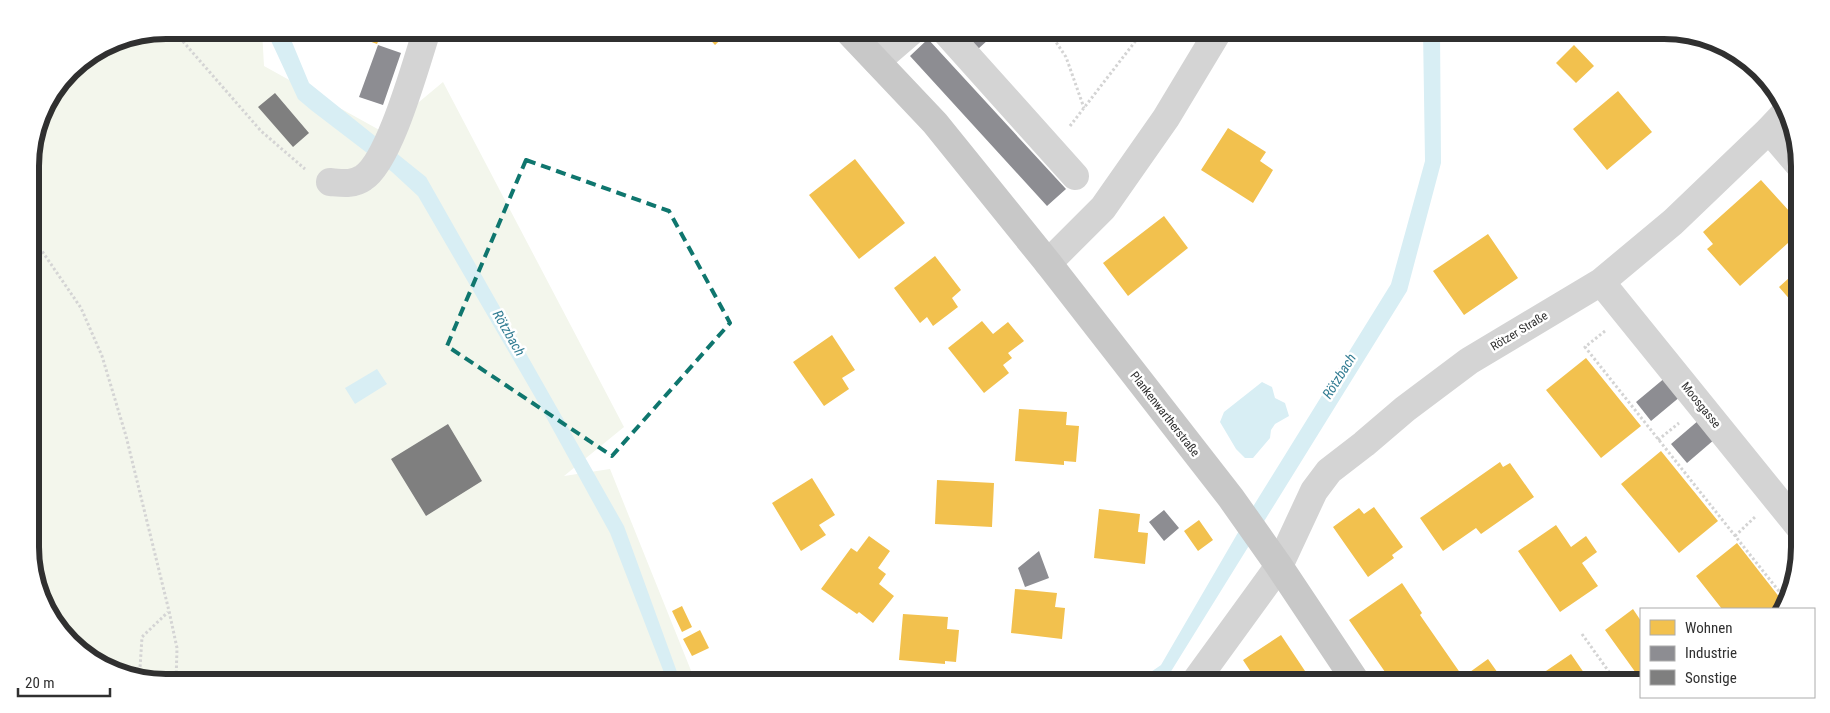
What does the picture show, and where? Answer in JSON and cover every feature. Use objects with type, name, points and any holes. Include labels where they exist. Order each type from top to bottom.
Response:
[{"type":"main road","name":"Plankenwartherstraße","points":[[855,39],[935,123],[1048,263],[1230,498],[1279,566],[1351,674]]},
{"type":"street","points":[[330,182],[351,184],[364,177],[382,155],[424,39]]},
{"type":"street","points":[[876,61],[902,39]]},
{"type":"street","points":[[952,39],[1075,176]]},
{"type":"street","points":[[1048,263],[1103,208],[1166,118],[1214,39]]},
{"type":"street","points":[[1776,122],[1790,147]]},
{"type":"street","name":"Rötzer Straße","points":[[1279,566],[1314,491],[1329,471],[1469,361],[1601,282],[1673,222],[1776,122]]},
{"type":"street","name":"Moosgasse","points":[[1601,282],[1791,517]]},
{"type":"street","points":[[1201,674],[1279,566]]},
{"type":"path","points":[[181,39],[261,131],[309,173],[330,182]]},
{"type":"path","points":[[1054,39],[1066,57],[1084,109]]},
{"type":"path","points":[[1050,149],[1084,109],[1137,39]]},
{"type":"path","points":[[39,247],[81,308],[102,356],[126,436],[169,611],[177,648],[176,674]]},
{"type":"path","points":[[1628,314],[1585,347],[1782,595]]},
{"type":"path","points":[[135,670],[140,668],[142,637],[169,611]]},
{"type":"path","points":[[1582,634],[1611,674]]},
{"type":"highlighted area","points":[[526,160],[669,211],[730,323],[612,456],[447,346]]},
{"type":"shaded area","points":[[166,39],[262,39],[264,66],[383,132],[443,82],[624,427],[564,476],[610,469],[692,674],[166,674],[125,668],[95,653],[70,631],[52,603],[45,588],[41,572],[39,547],[39,158],[48,117],[65,88],[82,70],[95,60],[125,45],[141,41]]},
{"type":"water","name":"Rötzbach","points":[[270,39],[291,39],[309,83],[426,177],[624,526],[678,674],[665,674],[610,533],[535,397],[418,196],[392,172],[298,99]]},
{"type":"water","name":"Rötzbach","points":[[1423,39],[1440,39],[1441,163],[1407,291],[1170,673],[1148,674],[1161,665],[1254,505],[1391,284],[1425,161]]},
{"type":"water","points":[[377,369],[387,384],[355,404],[345,388]]},
{"type":"water","points":[[1262,382],[1272,387],[1275,398],[1285,403],[1289,416],[1275,424],[1271,430],[1270,438],[1253,458],[1245,458],[1236,449],[1220,422],[1224,412]]},
{"type":"building: Wohnen","points":[[363,39],[379,39],[377,44]]},
{"type":"building: Wohnen","points":[[709,39],[721,39],[715,45]]},
{"type":"building: Wohnen","points":[[1574,45],[1594,66],[1576,83],[1556,63]]},
{"type":"building: Wohnen","points":[[1618,91],[1652,132],[1607,170],[1573,129]]},
{"type":"building: Wohnen","points":[[1228,128],[1266,152],[1260,161],[1273,170],[1253,203],[1201,170]]},
{"type":"building: Wohnen","points":[[855,159],[905,223],[859,259],[809,195]]},
{"type":"building: Wohnen","points":[[1761,180],[1791,211],[1791,246],[1788,243],[1740,286],[1707,249],[1713,244],[1703,232]]},
{"type":"building: Wohnen","points":[[1164,216],[1188,248],[1128,296],[1103,263]]},
{"type":"building: Wohnen","points":[[1488,234],[1518,278],[1464,315],[1433,271]]},
{"type":"building: Wohnen","points":[[935,256],[961,290],[952,298],[958,307],[933,326],[927,317],[920,323],[894,288]]},
{"type":"building: Wohnen","points":[[1791,276],[1791,301],[1779,287]]},
{"type":"building: Wohnen","points":[[982,321],[993,334],[1008,322],[1024,341],[1008,353],[1012,358],[1003,365],[1009,373],[984,393],[948,348]]},
{"type":"building: Wohnen","points":[[832,335],[855,370],[842,378],[849,389],[824,406],[793,362]]},
{"type":"building: Wohnen","points":[[1586,358],[1641,426],[1601,458],[1546,390]]},
{"type":"building: Wohnen","points":[[1019,409],[1067,412],[1066,425],[1079,426],[1076,462],[1064,461],[1064,465],[1015,461]]},
{"type":"building: Wohnen","points":[[1661,451],[1718,521],[1679,553],[1621,484]]},
{"type":"building: Wohnen","points":[[1500,462],[1503,467],[1510,463],[1534,497],[1481,534],[1476,528],[1443,551],[1420,518]]},
{"type":"building: Wohnen","points":[[812,478],[835,515],[819,525],[826,535],[801,551],[772,503]]},
{"type":"building: Wohnen","points":[[937,480],[994,483],[992,527],[935,524]]},
{"type":"building: Wohnen","points":[[1374,507],[1403,547],[1392,555],[1394,558],[1368,577],[1333,527],[1359,508],[1364,514]]},
{"type":"building: Wohnen","points":[[1099,509],[1140,514],[1138,532],[1148,533],[1145,564],[1094,558]]},
{"type":"building: Wohnen","points":[[1199,520],[1213,540],[1198,551],[1184,531]]},
{"type":"building: Wohnen","points":[[1556,525],[1571,547],[1586,536],[1597,552],[1582,563],[1598,586],[1560,612],[1518,551]]},
{"type":"building: Wohnen","points":[[869,536],[890,551],[878,568],[886,574],[879,584],[894,596],[873,623],[859,612],[857,614],[821,589],[851,548],[857,552]]},
{"type":"building: Wohnen","points":[[1737,543],[1780,598],[1775,608],[1721,608],[1696,576]]},
{"type":"building: Wohnen","points":[[1402,583],[1422,613],[1420,615],[1461,674],[1386,674],[1349,620]]},
{"type":"building: Wohnen","points":[[1015,589],[1057,593],[1055,607],[1065,608],[1062,639],[1011,633]]},
{"type":"building: Wohnen","points":[[682,606],[692,627],[682,632],[672,611]]},
{"type":"building: Wohnen","points":[[1633,609],[1640,620],[1640,674],[1637,674],[1605,630]]},
{"type":"building: Wohnen","points":[[903,614],[948,617],[947,629],[959,630],[956,662],[945,661],[945,664],[899,660]]},
{"type":"building: Wohnen","points":[[700,630],[709,648],[692,656],[683,639]]},
{"type":"building: Wohnen","points":[[1281,635],[1307,674],[1252,674],[1243,660]]},
{"type":"building: Wohnen","points":[[1571,654],[1585,674],[1544,674]]},
{"type":"building: Wohnen","points":[[1488,659],[1499,674],[1467,674]]},
{"type":"building: Industrie","points":[[928,39],[1066,189],[1047,206],[910,56]]},
{"type":"building: Industrie","points":[[969,39],[989,39],[978,49]]},
{"type":"building: Industrie","points":[[378,45],[401,53],[383,105],[359,97]]},
{"type":"building: Industrie","points":[[1666,377],[1681,396],[1651,421],[1636,402]]},
{"type":"building: Industrie","points":[[1699,420],[1715,439],[1687,463],[1671,444]]},
{"type":"building: Industrie","points":[[1164,510],[1179,528],[1164,541],[1149,522]]},
{"type":"building: Industrie","points":[[1039,551],[1049,578],[1025,587],[1018,568]]},
{"type":"building: Sonstige","points":[[275,93],[309,133],[293,147],[258,107]]},
{"type":"building: Sonstige","points":[[448,424],[482,481],[426,516],[391,459]]}]
